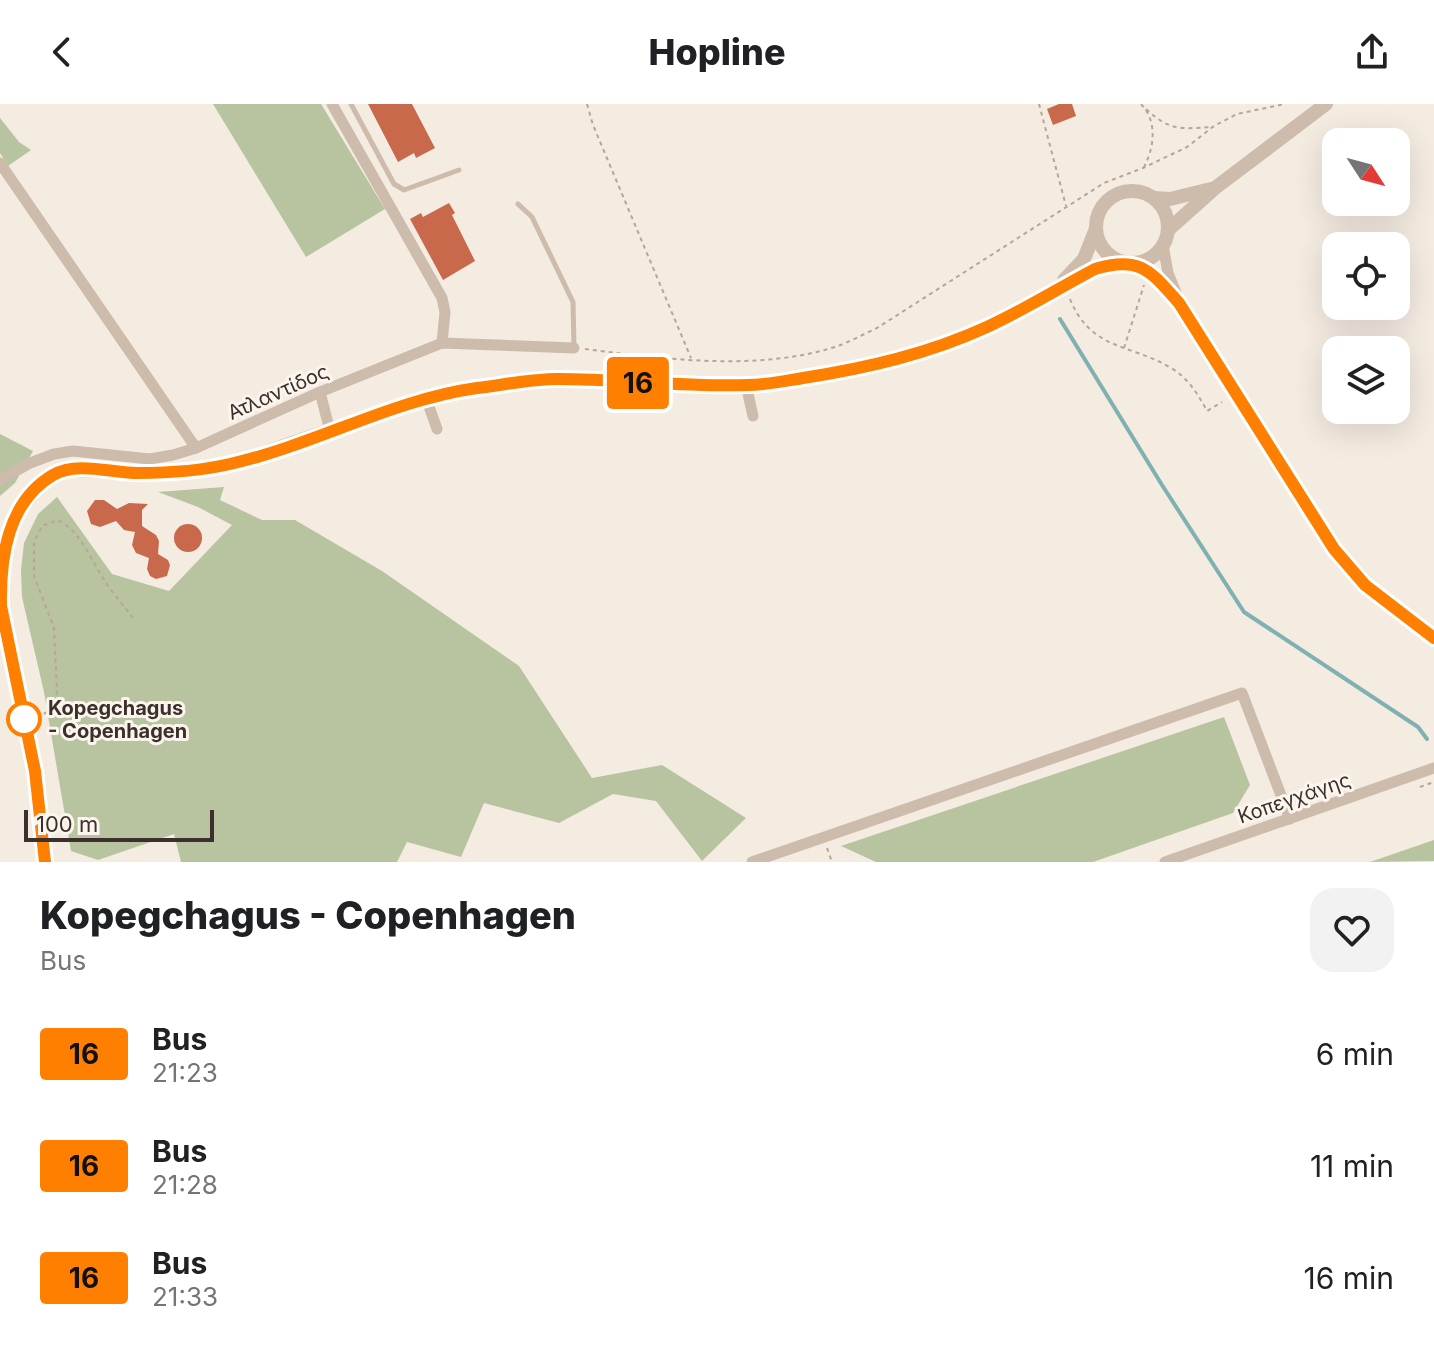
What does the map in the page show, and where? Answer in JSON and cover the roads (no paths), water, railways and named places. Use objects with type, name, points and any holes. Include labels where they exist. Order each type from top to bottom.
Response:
[{"type":"street","points":[[332,104],[442,298],[445,312],[442,343]]},
{"type":"street","points":[[1168,230],[1215,188],[1326,104]]},
{"type":"street","points":[[0,163],[196,448]]},
{"type":"street","points":[[1053,291],[1084,259],[1101,207],[1119,192],[1131,190],[1154,198],[1183,197],[1215,188]]},
{"type":"street","points":[[45,862],[35,771],[1,606],[0,583],[4,546],[17,515],[26,500],[53,475],[68,470],[125,473],[197,470],[232,464],[426,398],[554,379],[746,385],[851,371],[917,355],[987,328],[1095,269],[1149,259],[1163,245],[1168,230],[1167,218],[1154,198]]},
{"type":"street","points":[[1095,231],[1105,252],[1114,260],[1152,273],[1179,303],[1334,549],[1365,585],[1434,638]]},
{"type":"street","points":[[1163,245],[1168,273],[1179,303]]},
{"type":"street","name":"Ατλαντίδος","points":[[0,480],[54,454],[73,451],[150,459],[196,448],[320,392],[442,343],[574,348]]},
{"type":"street","points":[[746,385],[753,416]]},
{"type":"street","points":[[320,392],[330,431]]},
{"type":"street","points":[[426,398],[437,429]]},
{"type":"street","points":[[752,862],[1242,693],[1290,819]]},
{"type":"street","name":"Κοπεγχάγης","points":[[1165,862],[1434,768]]},
{"type":"lane","points":[[351,104],[394,184],[404,190],[459,170]]},
{"type":"lane","points":[[518,204],[532,217],[573,302],[574,348]]},
{"type":"waterway","points":[[1060,319],[1244,612],[1418,727],[1427,739]]},
{"type":"place","name":"Kopegchagus - Copenhagen","points":[[24,719]]}]
